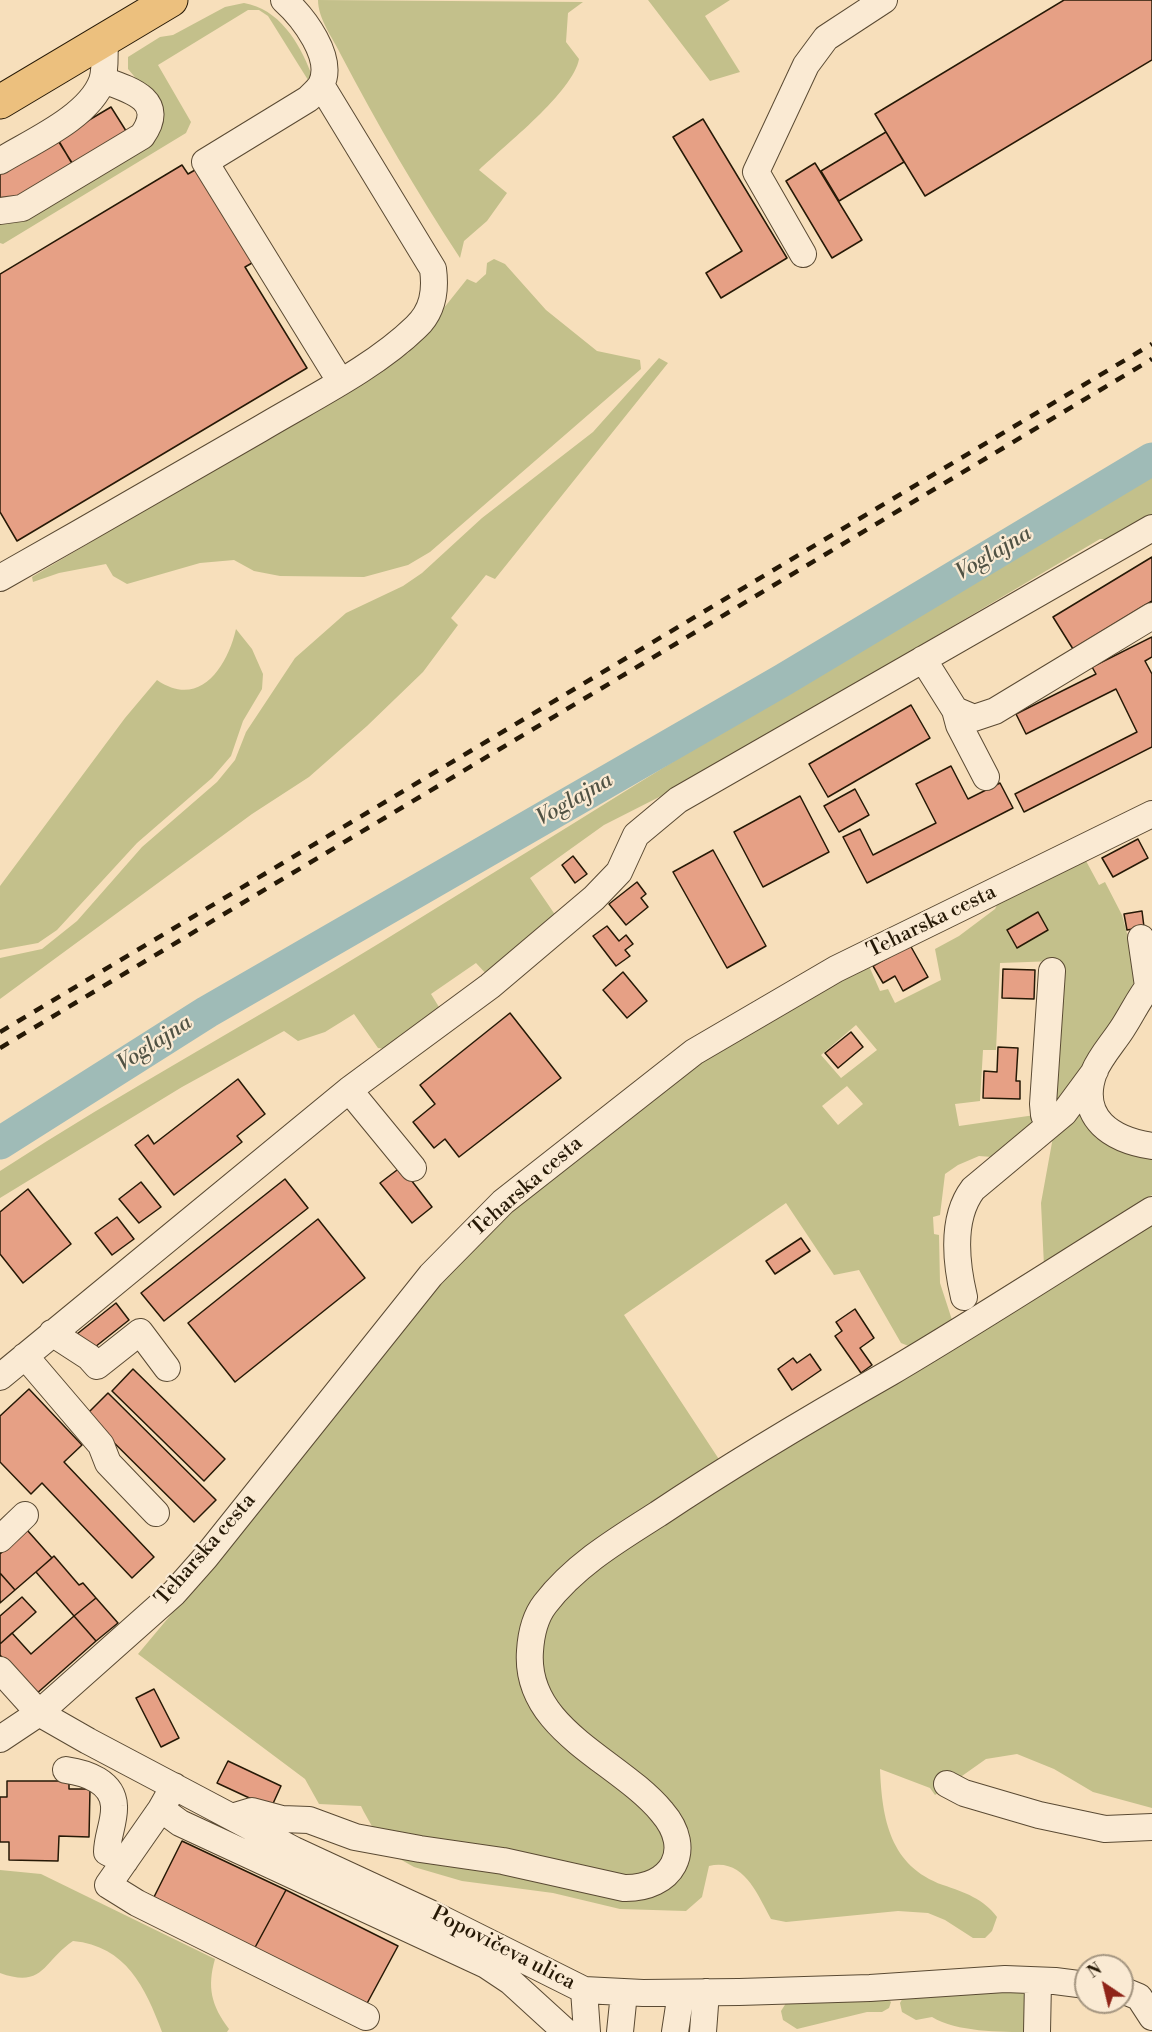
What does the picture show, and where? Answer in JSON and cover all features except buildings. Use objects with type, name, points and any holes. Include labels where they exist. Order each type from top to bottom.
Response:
[{"type":"main road","points":[[0,102],[171,0]]},
{"type":"street","points":[[803,254],[756,172],[806,65],[826,38],[884,0]]},
{"type":"street","points":[[294,6],[316,42],[324,67],[321,85],[308,99],[205,162],[340,381]]},
{"type":"street","points":[[0,161],[80,112],[103,80],[105,39]]},
{"type":"street","points":[[0,211],[22,208],[142,136],[151,123],[150,107],[137,94],[103,80]]},
{"type":"street","points":[[0,578],[381,356],[417,327],[430,309],[436,288],[433,270],[321,85]]},
{"type":"street","points":[[0,1377],[349,1090],[490,986],[594,898],[619,872],[636,835],[678,800],[1152,528]]},
{"type":"street","points":[[955,710],[974,718],[995,711],[1152,616]]},
{"type":"street","points":[[923,659],[955,710],[959,725],[986,777]]},
{"type":"street","name":"Teharska cesta","points":[[0,1739],[39,1713],[174,1593],[205,1558],[431,1275],[503,1202],[694,1052],[790,994],[847,963],[1152,814]]},
{"type":"street","points":[[964,1297],[957,1268],[959,1226],[964,1200],[973,1189],[1064,1113],[1095,1071],[1151,985],[1141,938]]},
{"type":"street","points":[[1052,971],[1044,1115],[1052,1123]]},
{"type":"street","points":[[1095,1071],[1090,1090],[1097,1119],[1112,1135],[1129,1142],[1152,1146]]},
{"type":"street","points":[[349,1090],[413,1168]]},
{"type":"street","points":[[232,1817],[252,1811],[282,1820],[311,1809],[355,1837],[503,1861],[624,1888],[637,1889],[654,1884],[668,1874],[675,1862],[679,1851],[675,1832],[662,1811],[569,1733],[548,1712],[537,1694],[529,1671],[531,1635],[542,1608],[563,1581],[606,1548],[737,1461],[901,1366],[1152,1210]]},
{"type":"street","points":[[52,1333],[89,1357],[97,1365],[140,1332],[167,1368]]},
{"type":"street","points":[[25,1356],[101,1445],[108,1463],[156,1513]]},
{"type":"street","points":[[0,1539],[25,1515]]},
{"type":"street","name":"Popovičeva ulica","points":[[0,1670],[39,1713],[294,1850],[430,1913],[584,1990],[624,1993],[870,1988],[1005,1979],[1074,1983]]},
{"type":"street","points":[[66,1770],[91,1777],[111,1792],[114,1807],[107,1838],[107,1852],[125,1861]]},
{"type":"street","points":[[947,1784],[964,1793],[1039,1815],[1105,1829],[1152,1827]]},
{"type":"street","points":[[174,1785],[161,1809],[108,1885],[366,2017]]},
{"type":"street","points":[[161,1809],[180,1823],[486,1965],[510,1981],[566,2032]]},
{"type":"street","points":[[1037,2032],[1038,1982]]},
{"type":"street","points":[[584,1990],[587,2032]]},
{"type":"street","points":[[675,2032],[694,1992]]},
{"type":"street","points":[[694,1992],[703,2032]]},
{"type":"street","points":[[620,2032],[624,1993]]},
{"type":"street","points":[[1134,1995],[1150,2008]]},
{"type":"shaded area","points":[[318,0],[583,2],[568,13],[566,42],[579,59],[574,72],[552,102],[479,170],[507,193],[487,221],[464,241],[460,258],[369,107],[323,21]]},
{"type":"shaded area","points":[[648,0],[730,0],[705,16],[740,72],[710,81]]},
{"type":"shaded area","points":[[244,3],[268,12],[286,29],[306,61],[311,73],[308,80],[268,16],[259,10],[248,10],[158,65],[191,122],[186,133],[3,244],[0,243],[0,222],[151,140],[139,82],[128,69],[128,57],[160,37],[173,35],[225,7]]},
{"type":"shaded area","points":[[494,259],[505,264],[546,310],[597,351],[640,360],[641,369],[430,552],[408,565],[364,577],[280,576],[254,571],[234,560],[200,563],[127,584],[113,576],[106,564],[59,573],[33,582],[32,577],[408,353],[467,279],[476,283],[486,274],[487,263]]},
{"type":"shaded area","points":[[659,358],[668,363],[495,579],[486,575],[451,618],[458,625],[423,672],[309,777],[252,814],[0,999],[0,958],[42,949],[77,921],[142,847],[217,782],[235,760],[246,732],[295,658],[346,613],[403,586],[422,573],[482,518],[593,432]]},
{"type":"shaded area","points":[[1152,475],[1152,520],[1120,539],[1100,539],[784,726],[667,793],[604,825],[530,878],[558,919],[489,977],[476,963],[431,994],[442,1012],[394,1050],[378,1048],[354,1014],[325,1032],[298,1041],[284,1031],[182,1087],[0,1198],[0,1171],[47,1141],[383,941],[862,647]]},
{"type":"shaded area","points":[[236,629],[252,649],[263,674],[262,689],[243,721],[231,756],[212,778],[137,843],[57,930],[38,943],[0,950],[0,886],[125,718],[157,680],[172,688],[186,690],[198,687],[209,680],[226,658]]},
{"type":"shaded area","points":[[1085,859],[1099,885],[1105,882],[1122,915],[1141,985],[1054,1109],[1056,961],[1000,963],[996,1050],[983,1050],[980,1101],[955,1104],[959,1126],[1035,1115],[1041,1124],[992,1157],[979,1156],[958,1165],[945,1174],[940,1215],[933,1217],[934,1234],[939,1235],[940,1283],[953,1323],[911,1347],[901,1343],[859,1270],[834,1275],[786,1203],[624,1315],[730,1476],[1152,1224],[1152,1808],[1093,1792],[1054,1769],[1017,1754],[986,1759],[935,1795],[930,1788],[880,1769],[887,1823],[900,1853],[925,1877],[973,1897],[992,1911],[997,1917],[992,1931],[985,1938],[973,1938],[945,1920],[928,1913],[898,1911],[786,1922],[771,1919],[748,1880],[731,1867],[721,1865],[709,1866],[702,1897],[686,1911],[620,1909],[553,1893],[462,1881],[414,1867],[380,1848],[375,1831],[361,1806],[319,1804],[305,1779],[138,1654],[246,1525],[446,1273],[514,1205],[698,1061],[768,1018],[869,966],[880,991],[888,989],[895,1003],[941,980],[935,949],[959,936],[995,909],[998,903]],"holes":[[[856,1025],[877,1050],[841,1078],[821,1055]],[[847,1086],[863,1104],[838,1125],[822,1106]]]},
{"type":"shaded area","points":[[1079,1107],[1096,1138],[1112,1145],[1152,1153],[1152,1195],[1044,1266],[1041,1203],[1053,1137]]},
{"type":"shaded area","points":[[0,1870],[41,1874],[215,1959],[211,1978],[212,1996],[218,2012],[229,2029],[227,2032],[162,2032],[148,2000],[131,1972],[120,1960],[91,1944],[73,1941],[42,1970],[26,1978],[0,1973]]},
{"type":"shaded area","points":[[1020,1986],[1028,1995],[1031,2032],[966,2028],[932,2017],[916,2020],[902,2012],[900,2003],[905,1994]]},
{"type":"shaded area","points":[[886,1997],[891,2002],[889,2008],[882,2012],[867,2012],[797,2029],[783,2020],[781,2011],[788,2000]]},
{"type":"waterway","name":"Voglajna","points":[[0,1143],[207,1012],[783,680],[1152,459]]},
{"type":"railway","points":[[0,1032],[1152,344]]},
{"type":"railway","points":[[0,1048],[1152,359]]}]
